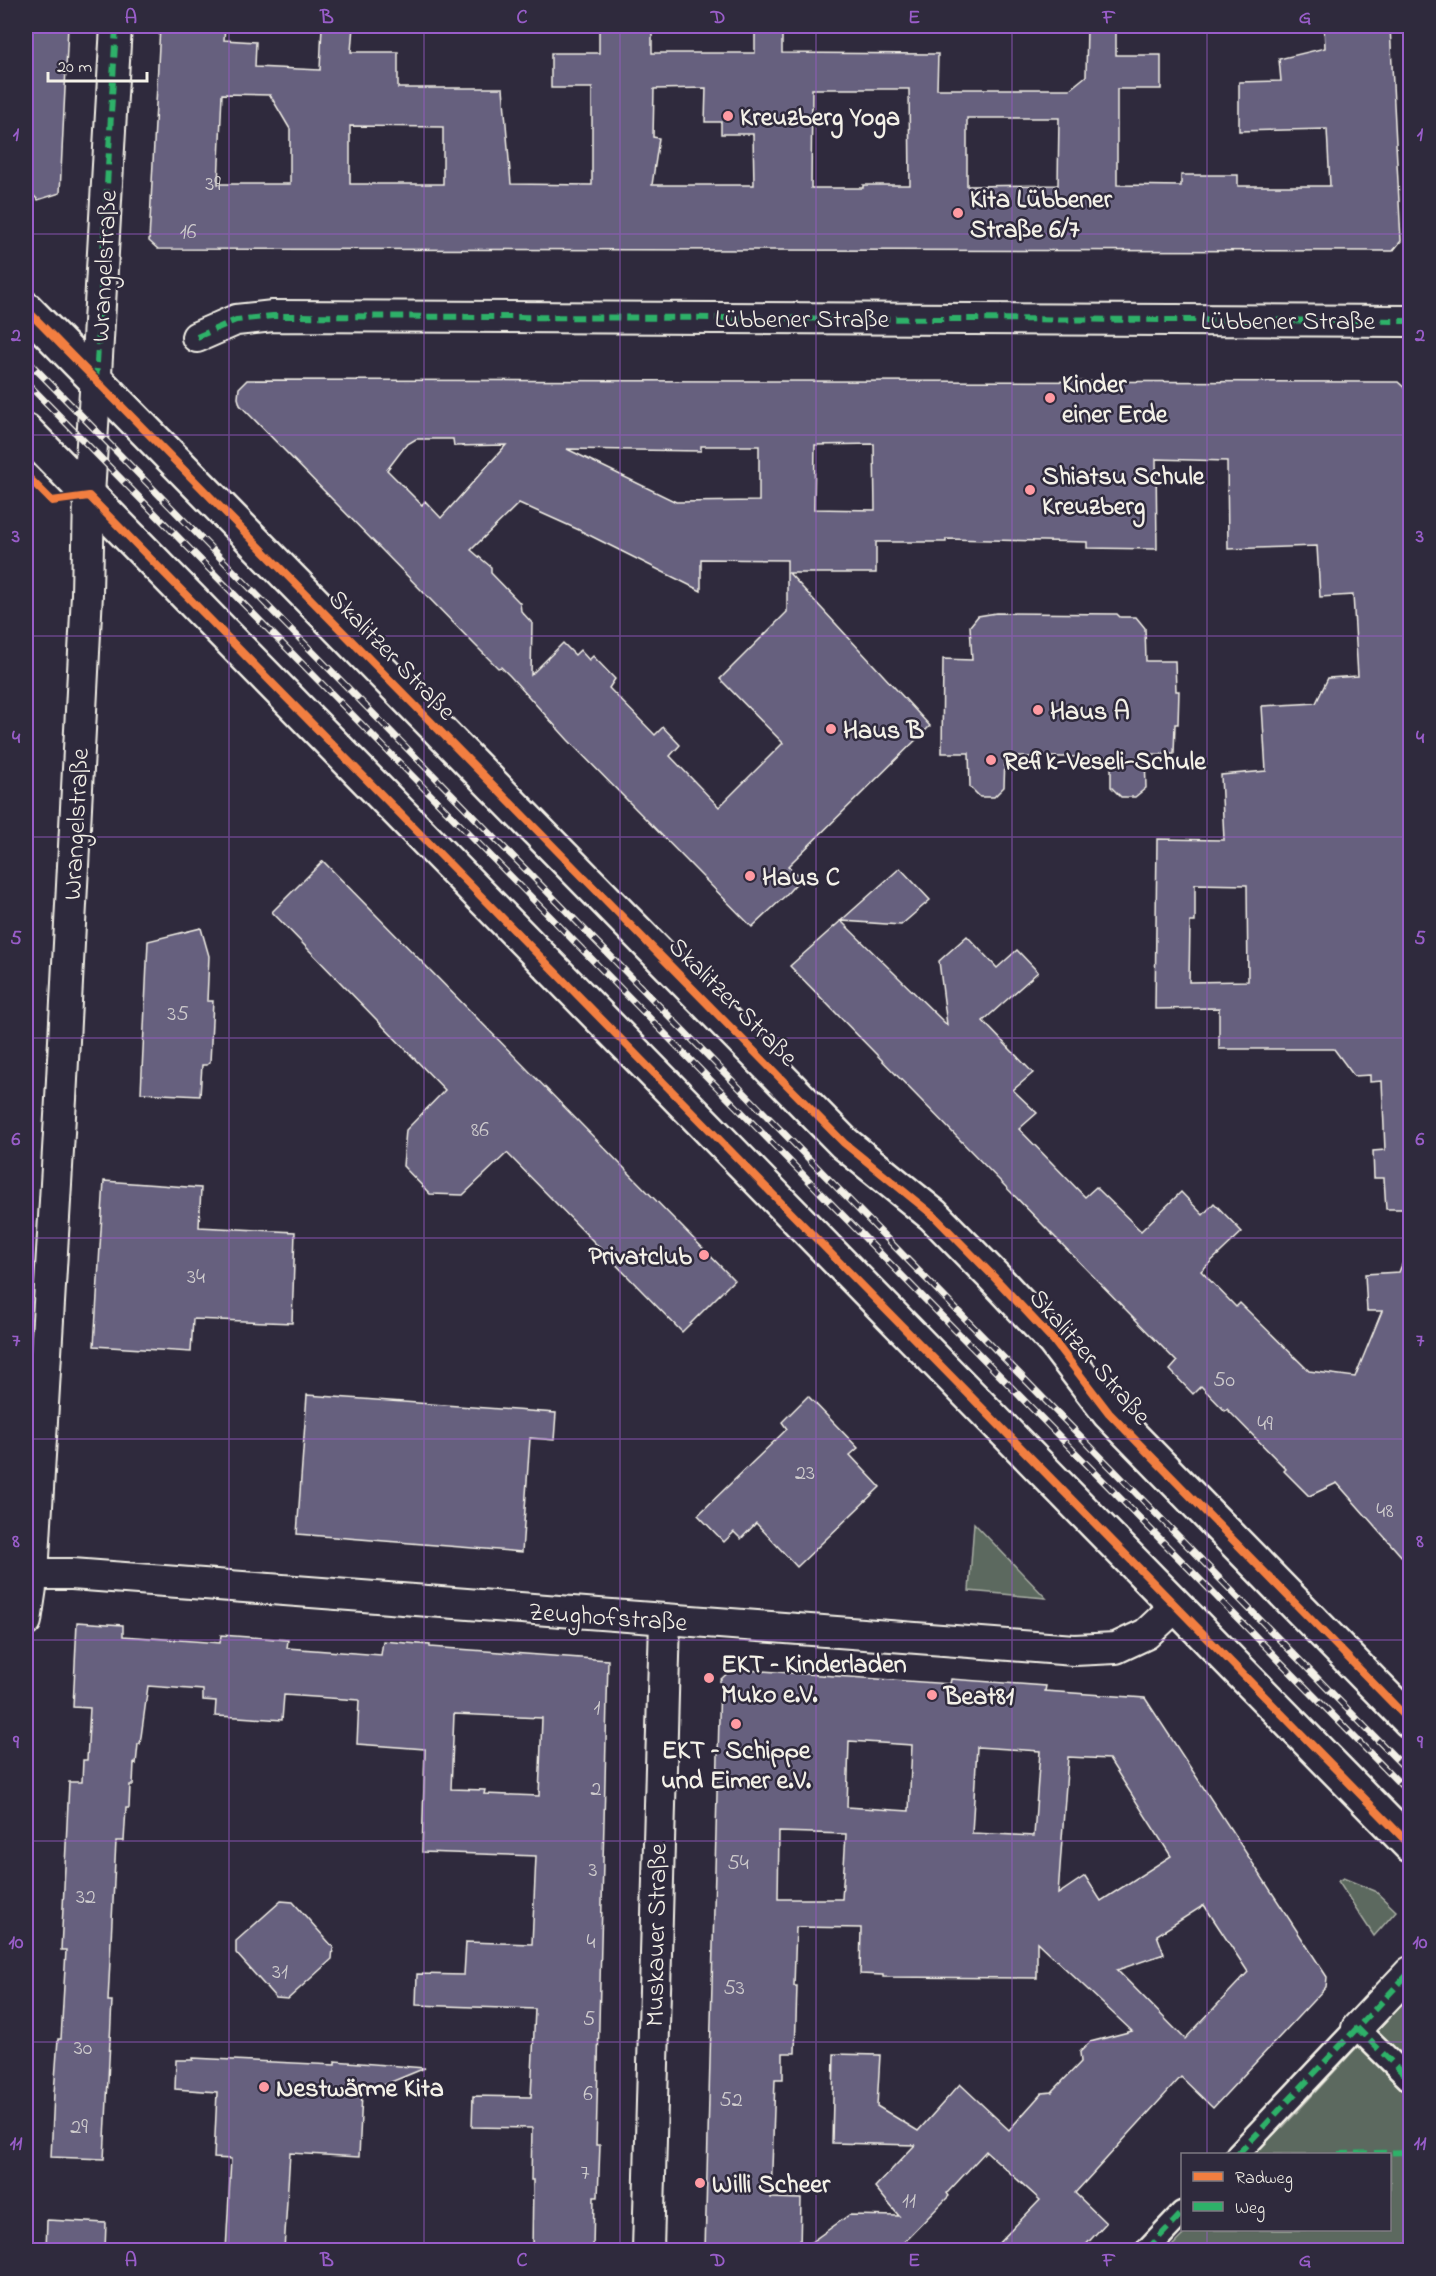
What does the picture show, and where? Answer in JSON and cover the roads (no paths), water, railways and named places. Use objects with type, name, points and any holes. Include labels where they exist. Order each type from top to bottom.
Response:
[{"type":"main road","name":"Skalitzer Straße","points":[[26,309],[844,1143],[923,1206],[971,1254],[1044,1329],[1109,1413],[1410,1720]]},
{"type":"main road","points":[[26,431],[1410,1845]]},
{"type":"street","name":"Wrangelstraße","points":[[26,1621],[69,958],[87,594],[89,496],[116,26]]},
{"type":"street","name":"Lübbener Straße","points":[[197,337],[236,320],[273,316],[1410,321]]},
{"type":"street","name":"Zeughofstraße","points":[[29,1574],[72,1574],[1074,1650],[1116,1648],[1146,1634],[1176,1606]]},
{"type":"street","name":"Muskauer Straße","points":[[648,2250],[659,1770],[665,1620]]},
{"type":"street","points":[[1239,2153],[1410,1972]]},
{"type":"street","points":[[1358,2028],[1410,2080]]},
{"type":"street","points":[[1147,2250],[1181,2214]]},
{"type":"railway","points":[[26,359],[1410,1773]]},
{"type":"railway","points":[[26,382],[1410,1794]]},
{"type":"place","name":"Kreuzberg Yoga","points":[[728,116]]},
{"type":"place","name":"Kita Lübbener Straße 6/7","points":[[958,213]]},
{"type":"place","name":"Kinder einer Erde","points":[[1050,398]]},
{"type":"place","name":"Shiatsu Schule Kreuzberg","points":[[1030,490]]},
{"type":"place","name":"Haus A","points":[[1038,710]]},
{"type":"place","name":"Haus B","points":[[831,729]]},
{"type":"place","name":"Refik-Veseli-Schule","points":[[991,760]]},
{"type":"place","name":"Haus C","points":[[750,876]]},
{"type":"place","name":"Privatclub","points":[[704,1255]]},
{"type":"place","name":"EKT – Kinderladen Muko e.V.","points":[[709,1678]]},
{"type":"place","name":"Beat81","points":[[932,1695]]},
{"type":"place","name":"EKT – Schippe und Eimer e.V.","points":[[736,1724]]},
{"type":"place","name":"Nestwärme Kita","points":[[264,2087]]},
{"type":"place","name":"Willi Scheer","points":[[700,2183]]}]
